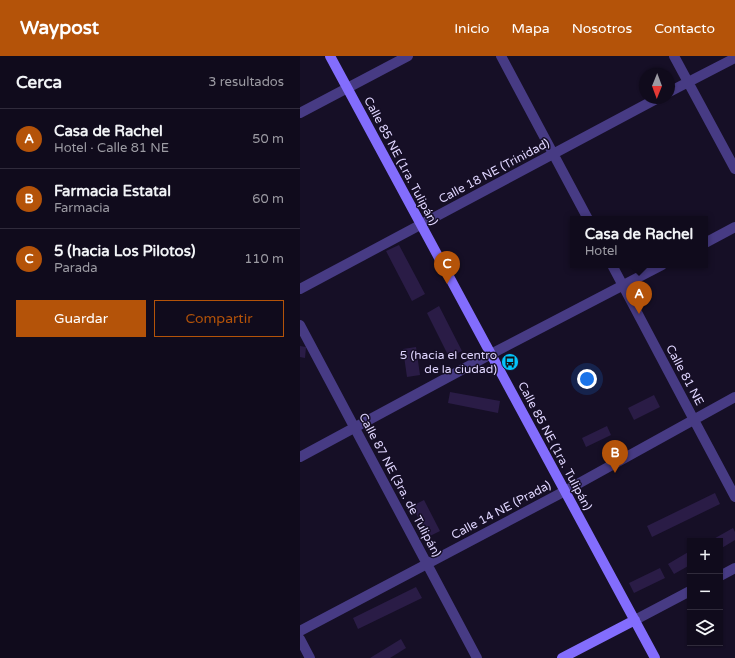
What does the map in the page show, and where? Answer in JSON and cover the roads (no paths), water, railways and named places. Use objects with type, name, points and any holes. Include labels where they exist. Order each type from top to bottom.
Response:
[{"type":"street","name":"Calle 85 NE (1ra. Tulipán)","points":[[330,56],[655,658]]},
{"type":"street","points":[[300,113],[408,56]]},
{"type":"street","points":[[501,56],[586,216]]},
{"type":"street","points":[[674,56],[735,169]]},
{"type":"street","points":[[675,89],[735,58]]},
{"type":"street","name":"Calle 18 NE (Trinidad)","points":[[300,289],[647,104]]},
{"type":"street","points":[[708,241],[735,227]]},
{"type":"street","name":"Calle 81 NE","points":[[614,268],[735,497]]},
{"type":"street","points":[[300,457],[491,354],[656,268]]},
{"type":"street","name":"Calle 87 NE (3ra. de Tulipán)","points":[[300,325],[477,658]]},
{"type":"street","name":"Calle 14 NE (Prada)","points":[[300,631],[565,491],[735,398]]},
{"type":"street","points":[[723,574],[735,568]]},
{"type":"street","points":[[562,658],[687,593]]},
{"type":"street","points":[[300,640],[310,658]]},
{"type":"place","name":"5 (hacia Los Pilotos)","points":[[447,284]]},
{"type":"place","name":"Casa de Rachel","points":[[639,314]]},
{"type":"place","name":"5 (hacia el centro de la ciudad)","points":[[510,362]]},
{"type":"place","name":"Farmacia Estatal","points":[[615,473]]}]
